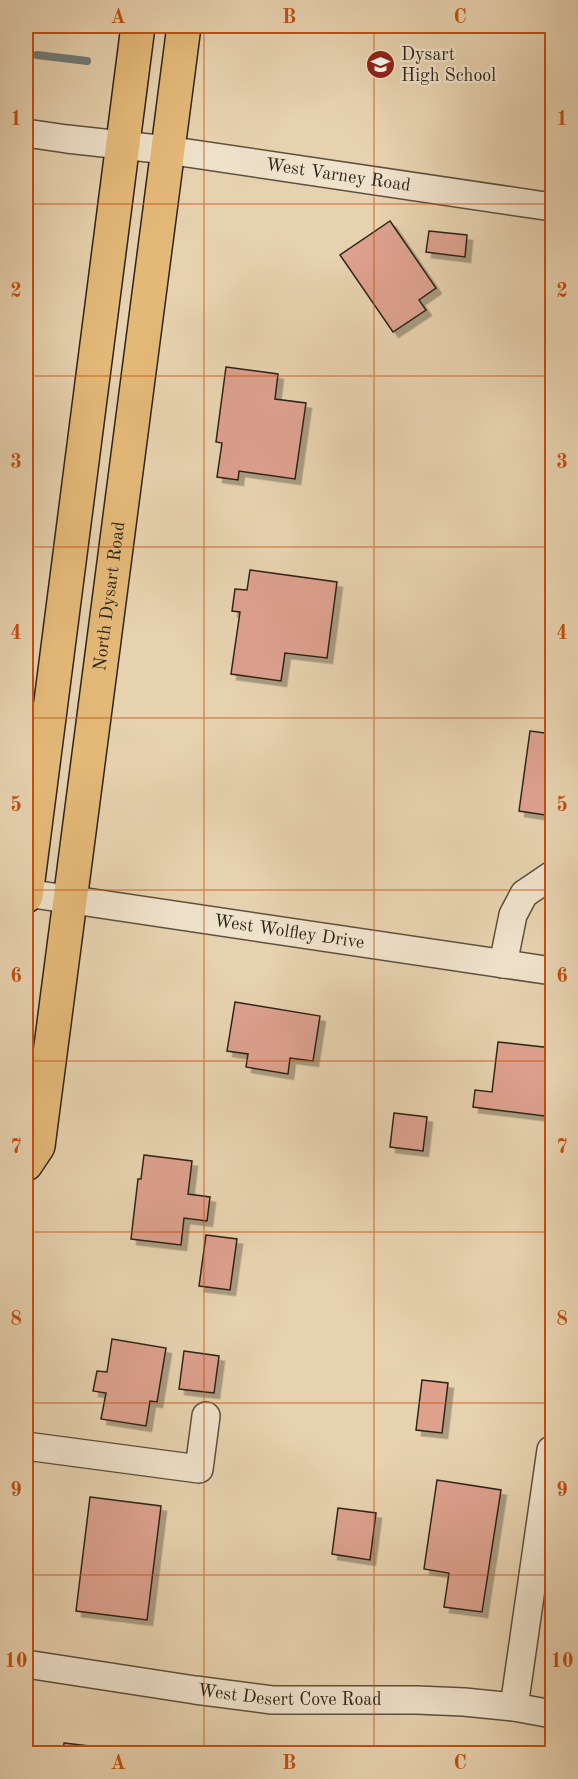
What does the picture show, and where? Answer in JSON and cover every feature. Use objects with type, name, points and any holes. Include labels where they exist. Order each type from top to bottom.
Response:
[{"type":"main road","points":[[26,894],[37,717],[138,26]]},
{"type":"main road","name":"North Dysart Road","points":[[26,1164],[38,1146],[184,26]]},
{"type":"street","name":"West Varney Road","points":[[26,133],[167,150],[552,207]]},
{"type":"street","points":[[503,964],[513,915],[524,894],[552,875]]},
{"type":"street","name":"West Wolfley Drive","points":[[26,894],[552,971]]},
{"type":"street","points":[[26,1446],[199,1470],[206,1416]]},
{"type":"street","points":[[514,1707],[551,1450]]},
{"type":"street","name":"West Desert Cove Road","points":[[26,1664],[272,1700],[417,1700],[514,1707],[552,1714]]},
{"type":"building","points":[[390,221],[436,288],[419,300],[426,310],[393,332],[340,255]]},
{"type":"building","points":[[429,231],[467,235],[465,257],[426,252]]},
{"type":"building","points":[[226,367],[278,374],[275,399],[306,403],[295,479],[239,471],[238,480],[217,477],[222,443],[216,442]]},
{"type":"building","points":[[250,570],[337,582],[327,658],[285,653],[281,681],[231,674],[240,612],[232,611],[235,589],[247,590]]},
{"type":"building","points":[[530,731],[552,734],[552,816],[519,811]]},
{"type":"building","points":[[235,1002],[320,1016],[313,1061],[290,1058],[288,1074],[246,1067],[248,1054],[227,1051]]},
{"type":"building","points":[[498,1042],[552,1048],[552,1117],[473,1107],[475,1090],[492,1092]]},
{"type":"building","points":[[394,1113],[427,1117],[423,1151],[390,1147]]},
{"type":"building","points":[[144,1155],[192,1161],[188,1194],[210,1197],[207,1221],[184,1218],[181,1245],[131,1239],[138,1179],[141,1179]]},
{"type":"building","points":[[206,1235],[237,1239],[230,1290],[199,1286]]},
{"type":"building","points":[[112,1339],[166,1348],[157,1402],[150,1401],[146,1426],[101,1419],[106,1393],[93,1391],[97,1371],[107,1372]]},
{"type":"building","points":[[184,1351],[219,1356],[214,1393],[179,1389]]},
{"type":"building","points":[[422,1380],[448,1383],[442,1433],[416,1430]]},
{"type":"building","points":[[437,1480],[501,1490],[482,1612],[444,1607],[449,1573],[424,1569]]},
{"type":"building","points":[[90,1497],[161,1506],[147,1620],[76,1611]]},
{"type":"building","points":[[338,1508],[376,1513],[370,1560],[332,1554]]},
{"type":"building","points":[[64,1743],[115,1749],[114,1754],[62,1754]]},
{"type":"waterway","points":[[37,55],[87,61]]},
{"type":"place","name":"Dysart High School","points":[[380,65]]}]
